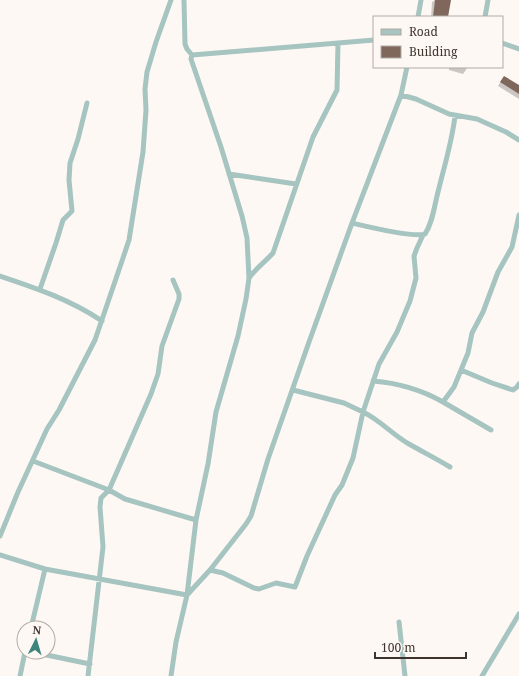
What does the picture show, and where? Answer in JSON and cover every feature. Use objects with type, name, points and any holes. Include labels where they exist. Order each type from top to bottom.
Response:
[{"type":"street","points":[[0,536],[18,492],[47,429],[59,410],[95,340],[129,240],[143,152],[147,72],[171,0]]},
{"type":"street","points":[[171,676],[176,642],[187,595],[196,520],[208,464],[216,412],[238,336],[249,278],[248,238],[229,174],[191,59],[192,55],[185,44],[184,0]]},
{"type":"street","points":[[418,16],[421,0]]},
{"type":"street","points":[[485,16],[488,0]]},
{"type":"street","points":[[192,55],[373,40]]},
{"type":"street","points":[[249,278],[256,268],[273,253],[312,137],[337,90],[338,43]]},
{"type":"street","points":[[503,43],[519,48]]},
{"type":"street","points":[[187,595],[210,570],[251,516],[268,459],[309,342],[352,222],[401,95],[407,68]]},
{"type":"street","points":[[401,95],[416,99],[454,116],[478,119],[519,140]]},
{"type":"street","points":[[40,289],[63,220],[72,211],[69,180],[70,163],[78,139],[87,102]]},
{"type":"street","points":[[210,570],[222,573],[259,589],[276,583],[295,587],[313,542],[335,495],[342,485],[353,458],[363,412],[379,364],[397,332],[410,301],[416,278],[414,256],[423,236],[428,230],[431,221],[452,136],[454,116]]},
{"type":"street","points":[[229,174],[296,184]]},
{"type":"street","points":[[444,402],[454,387],[468,354],[472,333],[483,312],[498,272],[512,247],[519,215]]},
{"type":"street","points":[[352,222],[378,229],[423,236]]},
{"type":"street","points":[[0,276],[40,289],[61,298],[102,321]]},
{"type":"street","points":[[88,676],[103,547],[100,507],[102,498],[108,490],[151,394],[158,374],[162,346],[179,299],[179,294],[173,280]]},
{"type":"street","points":[[461,370],[513,390],[519,384]]},
{"type":"street","points":[[373,381],[409,386],[444,402],[491,430]]},
{"type":"street","points":[[293,390],[344,402],[373,417],[409,444],[450,467]]},
{"type":"street","points":[[33,461],[108,490],[125,499],[196,520]]},
{"type":"street","points":[[0,555],[45,569],[187,595]]},
{"type":"street","points":[[33,620],[45,569]]},
{"type":"street","points":[[482,676],[519,614]]},
{"type":"street","points":[[399,622],[405,676]]},
{"type":"street","points":[[56,657],[90,664]]},
{"type":"street","points":[[20,676],[23,660]]},
{"type":"building","points":[[435,0],[451,0],[448,16],[433,16]]},
{"type":"building","points":[[504,76],[519,85],[519,94],[500,82]]}]
